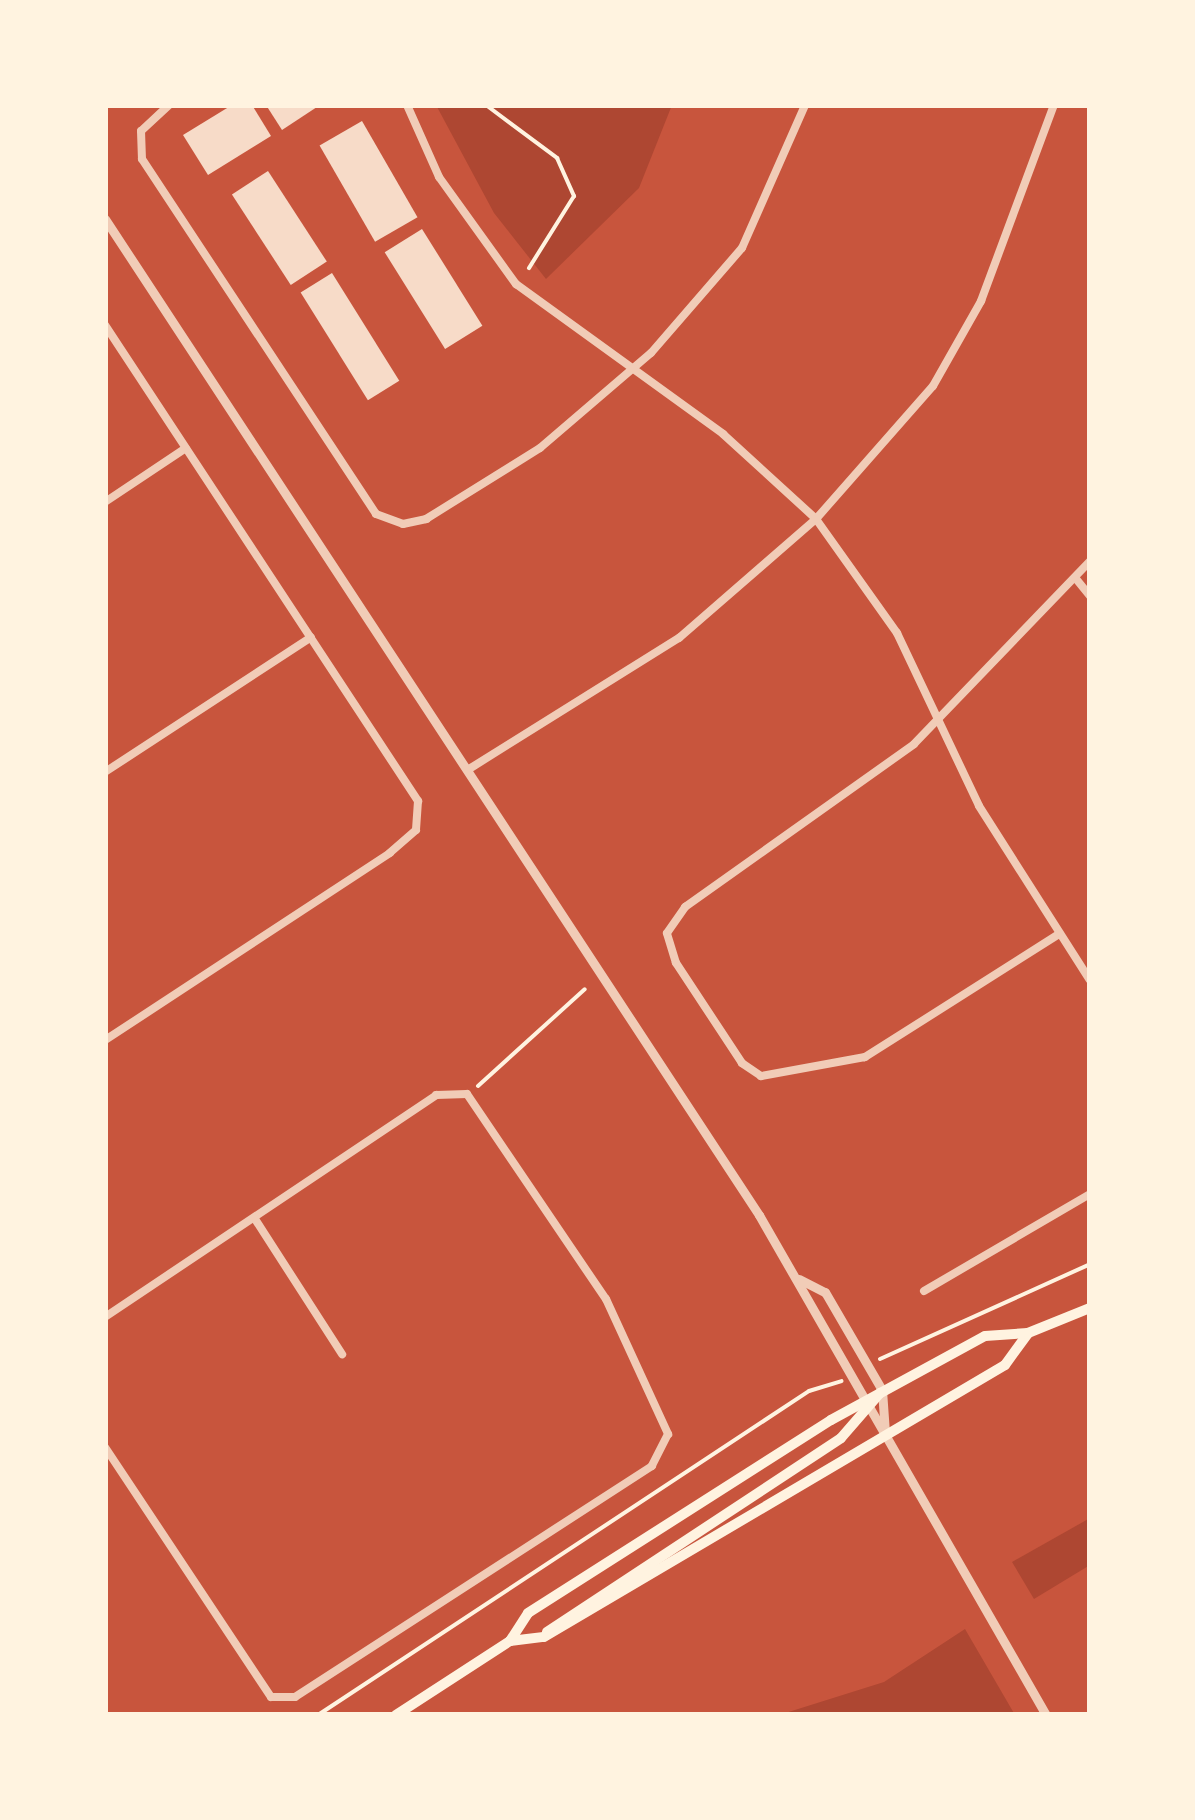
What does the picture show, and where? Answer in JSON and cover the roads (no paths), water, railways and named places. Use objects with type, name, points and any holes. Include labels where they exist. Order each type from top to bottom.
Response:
[{"type":"main road","points":[[396,1715],[510,1640],[528,1612],[860,1402],[985,1336],[1028,1333],[1090,1308]]},
{"type":"main road","points":[[510,1640],[544,1636],[885,1428],[1005,1365],[1028,1333]]},
{"type":"main road","points":[[544,1636],[557,1619],[870,1412],[882,1390]]},
{"type":"street","points":[[169,105],[142,131],[142,159],[376,514],[426,520],[540,448],[629,373],[742,248],[805,105]]},
{"type":"street","points":[[406,105],[439,177],[516,284],[629,373],[723,434],[816,519],[897,633],[939,721],[1059,934],[1090,980]]},
{"type":"street","points":[[469,770],[679,638],[816,519],[933,386],[981,301],[1054,105]]},
{"type":"street","points":[[105,219],[799,1279],[846,1378],[860,1402],[885,1428],[1046,1715]]},
{"type":"street","points":[[105,325],[418,801],[416,830],[105,1040]]},
{"type":"street","points":[[105,502],[186,448]]},
{"type":"street","points":[[1059,934],[865,1058],[761,1076],[742,1063],[676,962],[668,933],[685,907],[849,796],[939,721],[1090,562]]},
{"type":"street","points":[[1077,580],[1090,596]]},
{"type":"street","points":[[105,772],[311,637]]},
{"type":"street","points":[[105,1317],[436,1095],[467,1094],[606,1299],[668,1434],[652,1466],[295,1698],[271,1697],[105,1447]]},
{"type":"street","points":[[924,1291],[1090,1194]]},
{"type":"street","points":[[256,1219],[342,1354]]},
{"type":"street","points":[[799,1279],[824,1292],[867,1364],[882,1390],[885,1428]]}]
